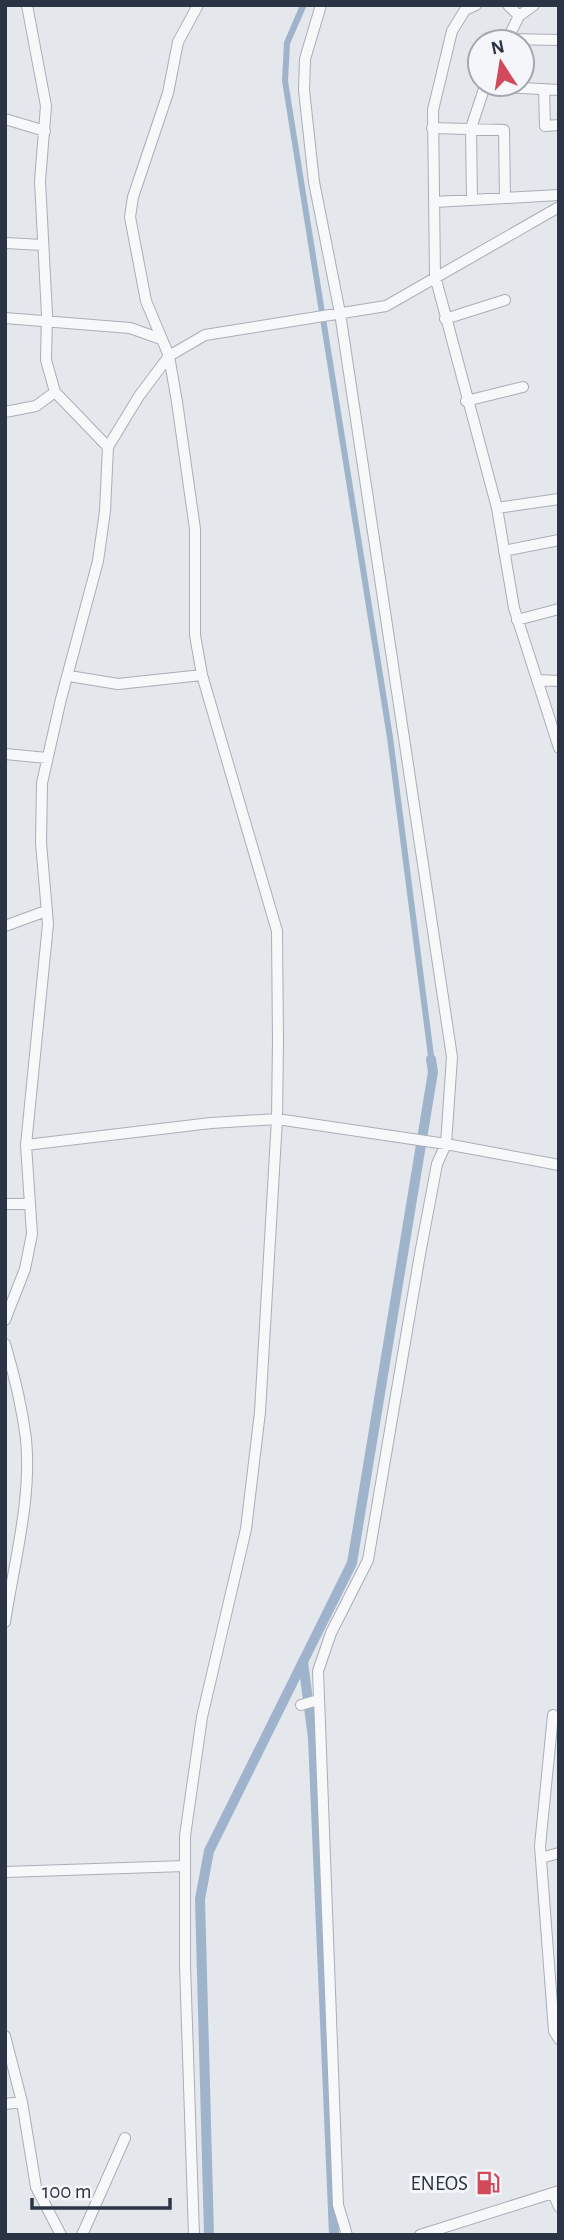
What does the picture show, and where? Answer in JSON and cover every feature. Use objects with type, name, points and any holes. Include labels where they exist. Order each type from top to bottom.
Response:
[{"type":"street","points":[[27,5],[46,106],[40,181],[47,321],[46,360],[55,392],[108,447]]},
{"type":"street","points":[[194,2235],[184,1866],[194,1758],[246,1530],[260,1412],[277,1119],[277,931],[202,675],[195,635],[195,529],[169,356],[146,301],[131,207],[168,93],[178,42],[198,5]]},
{"type":"street","points":[[321,5],[305,60],[304,89],[314,182],[340,313],[452,1057],[446,1144],[437,1164],[420,1254],[368,1560],[327,1645],[318,1671],[338,2205],[347,2235]]},
{"type":"street","points":[[475,5],[465,10],[452,31],[433,110],[436,276],[466,401],[497,508],[517,620],[559,748]]},
{"type":"street","points":[[508,5],[519,16]]},
{"type":"street","points":[[513,28],[519,16],[534,5]]},
{"type":"street","points":[[536,40],[559,40]]},
{"type":"street","points":[[536,88],[559,90]]},
{"type":"street","points":[[544,89],[545,127],[559,125]]},
{"type":"street","points":[[472,200],[471,131],[482,98]]},
{"type":"street","points":[[5,119],[45,131]]},
{"type":"street","points":[[432,128],[504,131],[505,198]]},
{"type":"street","points":[[435,202],[559,195]]},
{"type":"street","points":[[5,1320],[25,1269],[32,1234],[26,1145],[30,1084],[44,968],[46,911],[41,843],[43,783],[47,758],[98,561],[105,511],[108,447],[139,396],[169,356],[205,335],[386,306],[559,207]]},
{"type":"street","points":[[5,243],[43,245]]},
{"type":"street","points":[[445,319],[505,300]]},
{"type":"street","points":[[5,318],[130,328],[161,339]]},
{"type":"street","points":[[466,401],[523,387]]},
{"type":"street","points":[[5,412],[36,406],[55,392]]},
{"type":"street","points":[[497,508],[559,499]]},
{"type":"street","points":[[504,551],[559,540]]},
{"type":"street","points":[[517,620],[559,609]]},
{"type":"street","points":[[69,676],[118,684],[202,675]]},
{"type":"street","points":[[537,680],[559,681]]},
{"type":"street","points":[[5,754],[47,758]]},
{"type":"street","points":[[5,926],[46,911]]},
{"type":"street","points":[[26,1145],[277,1119],[446,1144],[559,1165]]},
{"type":"street","points":[[5,1204],[30,1204]]},
{"type":"street","points":[[5,1344],[26,1438],[26,1462],[23,1503],[5,1622]]},
{"type":"street","points":[[301,1705],[318,1700]]},
{"type":"street","points":[[553,1715],[541,1858],[554,2031],[559,2039]]},
{"type":"street","points":[[541,1858],[559,1853]]},
{"type":"street","points":[[5,1872],[184,1866]]},
{"type":"street","points":[[5,2036],[22,2102],[36,2187],[61,2235]]},
{"type":"street","points":[[5,2104],[22,2102]]},
{"type":"street","points":[[82,2235],[125,2138]]},
{"type":"street","points":[[420,2235],[556,2192],[559,2207]]},
{"type":"water","points":[[300,5],[307,5],[290,44],[288,81],[393,737],[436,1071],[430,1072],[387,738],[282,81],[284,42]]},
{"type":"waterway","points":[[209,2235],[200,1899],[209,1851],[352,1563],[433,1072],[431,1059]]},
{"type":"waterway","points":[[303,1662],[313,1738],[334,2235]]},
{"type":"place","name":"ENEOS","points":[[488,2183]]}]
